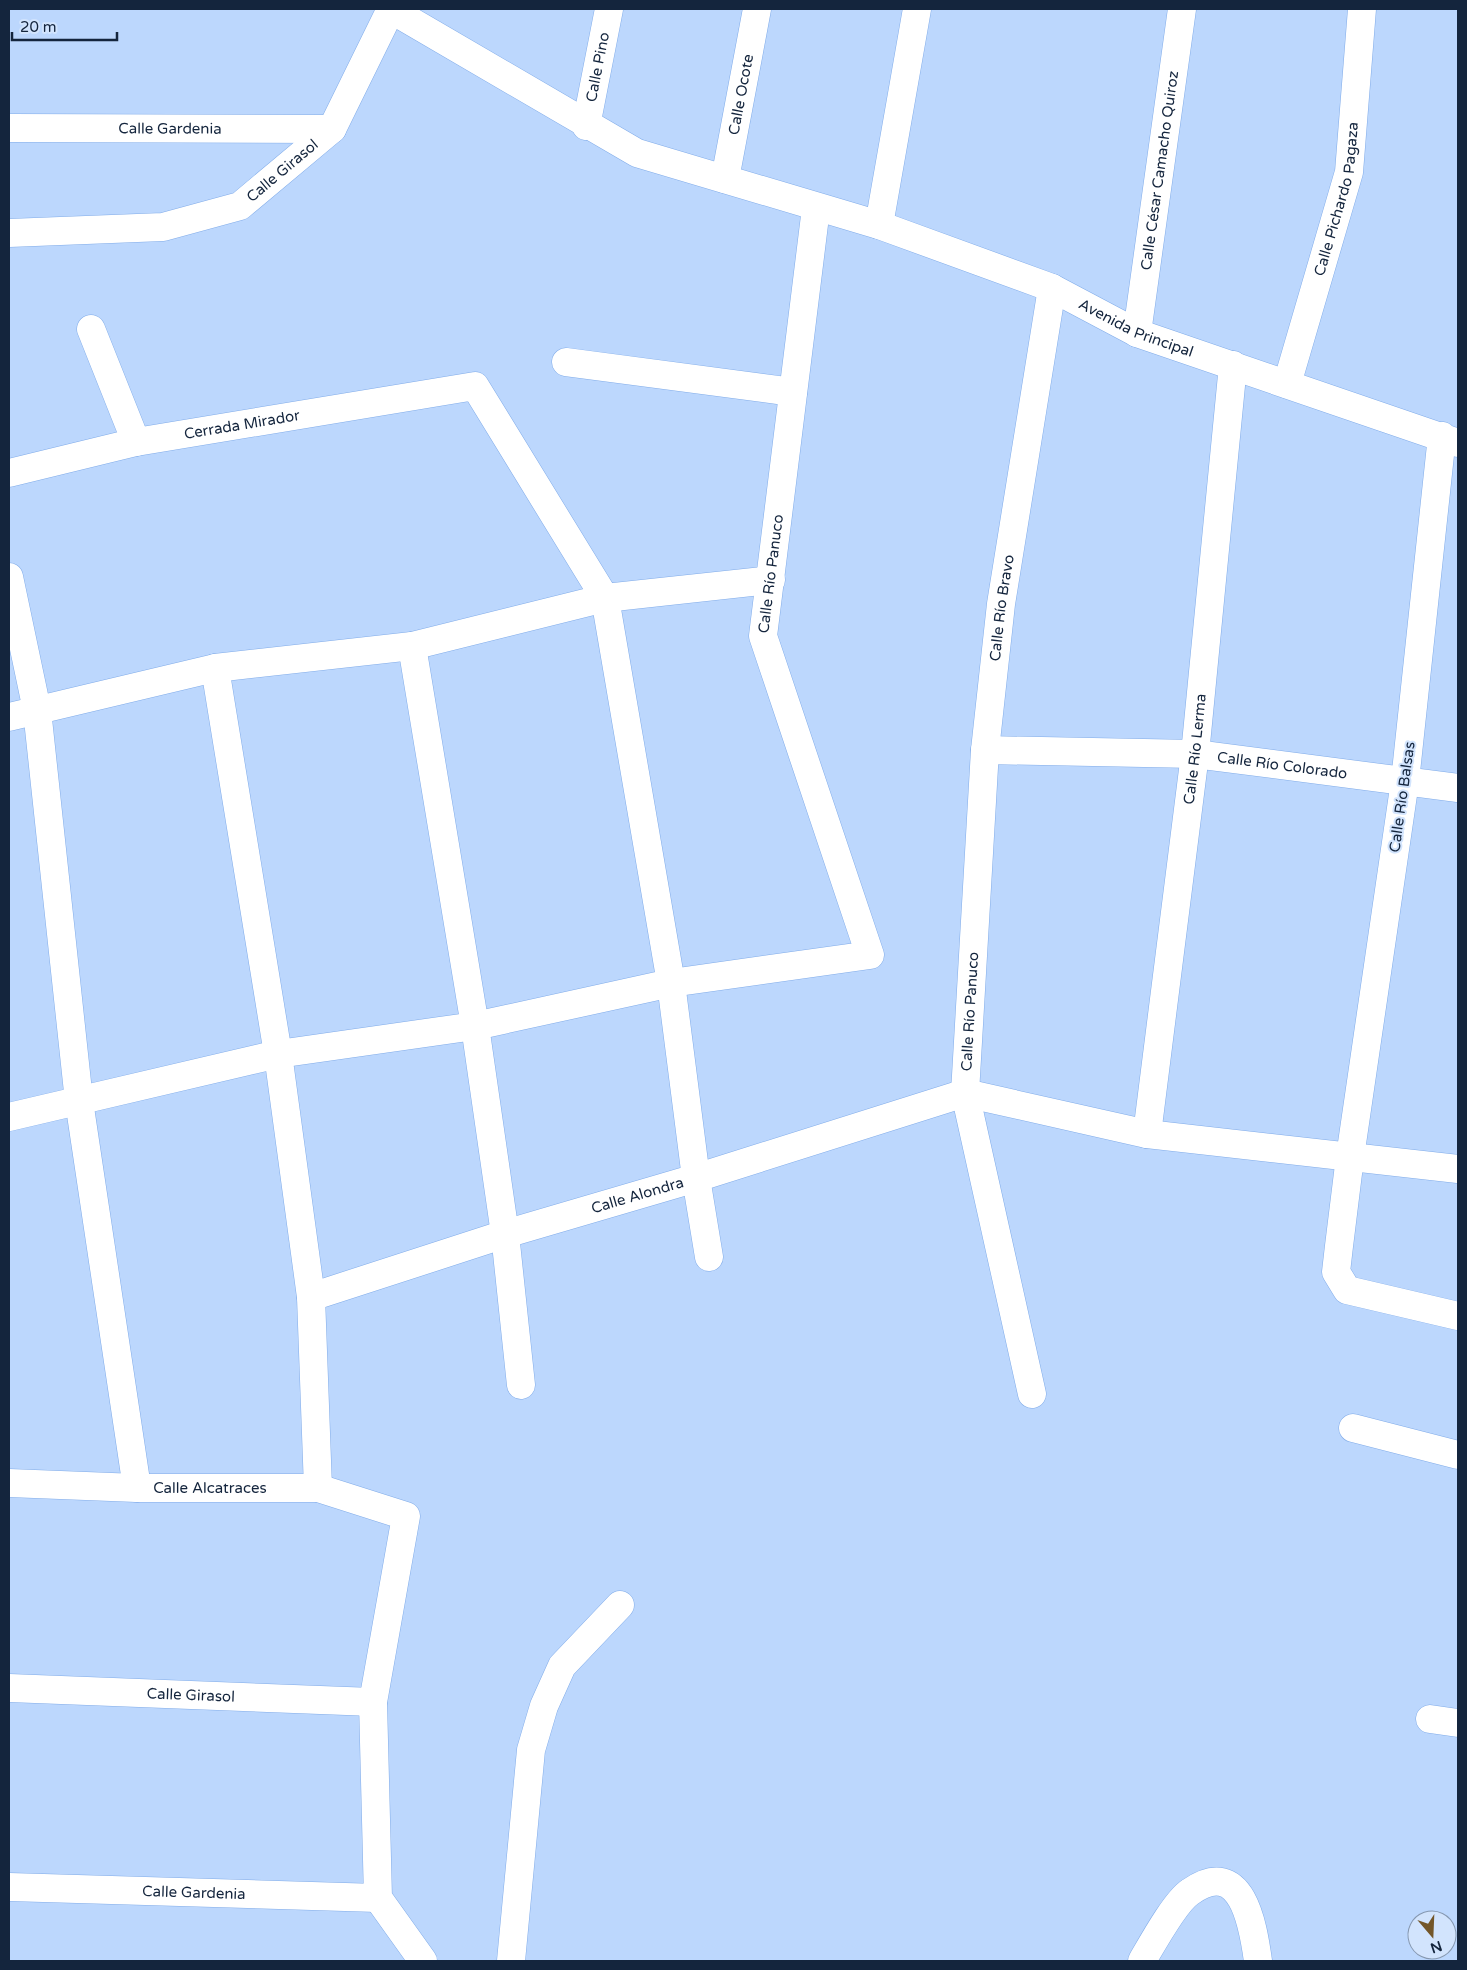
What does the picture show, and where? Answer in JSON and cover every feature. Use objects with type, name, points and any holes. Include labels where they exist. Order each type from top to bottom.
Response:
[{"type":"street","name":"Avenida Principal","points":[[390,9],[586,126],[637,153],[816,208],[879,225],[1052,288],[1137,333],[1450,440]]},
{"type":"street","name":"Calle Girasol","points":[[9,233],[163,227],[240,206],[332,129],[390,9]]},
{"type":"street","name":"Calle Pino","points":[[586,126],[609,9]]},
{"type":"street","name":"Calle Ocote","points":[[725,179],[757,9]]},
{"type":"street","points":[[879,225],[917,9]]},
{"type":"street","name":"Calle César Camacho Quiroz","points":[[1137,333],[1182,9]]},
{"type":"street","name":"Calle Pichardo Pagaza","points":[[1287,384],[1348,172],[1362,9]]},
{"type":"street","name":"Calle Gardenia","points":[[9,128],[332,129]]},
{"type":"street","name":"Calle Río Panuco","points":[[671,983],[870,955],[763,636],[816,208]]},
{"type":"street","name":"Calle Río Bravo","points":[[976,930],[985,750],[1001,604],[1052,288]]},
{"type":"street","points":[[91,328],[136,442]]},
{"type":"street","points":[[566,362],[794,392]]},
{"type":"street","name":"Calle Río Lerma","points":[[1147,1134],[1195,754],[1233,365]]},
{"type":"street","name":"Cerrada Mirador","points":[[9,473],[136,442],[475,386],[605,598]]},
{"type":"street","name":"Calle Río Balsas","points":[[1450,440],[1405,782],[1350,1156],[1336,1272],[1347,1290],[1458,1316]]},
{"type":"street","points":[[9,577],[37,710],[80,1101],[137,1488]]},
{"type":"street","points":[[9,716],[215,668],[412,646],[605,598],[771,580]]},
{"type":"street","points":[[605,598],[671,983],[696,1178],[709,1257]]},
{"type":"street","points":[[412,646],[476,1026],[505,1234],[522,1385]]},
{"type":"street","points":[[215,668],[278,1054],[311,1297],[318,1488]]},
{"type":"street","name":"Calle Río Colorado","points":[[985,750],[1195,754],[1458,788]]},
{"type":"street","name":"Calle Río Panuco","points":[[976,930],[965,1093],[1032,1394]]},
{"type":"street","points":[[9,1118],[278,1054],[476,1026],[671,983]]},
{"type":"street","points":[[965,1093],[1147,1134],[1458,1169]]},
{"type":"street","name":"Calle Alondra","points":[[311,1297],[505,1234],[696,1178],[965,1093]]},
{"type":"street","points":[[1353,1428],[1458,1455]]},
{"type":"street","name":"Calle Alcatraces","points":[[9,1483],[137,1488],[318,1488],[406,1516],[373,1702]]},
{"type":"street","points":[[511,1961],[531,1750],[544,1706],[562,1666],[620,1605]]},
{"type":"street","name":"Calle Girasol","points":[[9,1688],[373,1702]]},
{"type":"street","points":[[373,1702],[378,1898],[423,1961]]},
{"type":"street","points":[[1430,1719],[1458,1723]]},
{"type":"street","points":[[1142,1961],[1161,1928],[1188,1893],[1210,1881],[1230,1884],[1243,1900],[1254,1931],[1258,1961]]},
{"type":"street","name":"Calle Gardenia","points":[[9,1887],[378,1898]]}]
